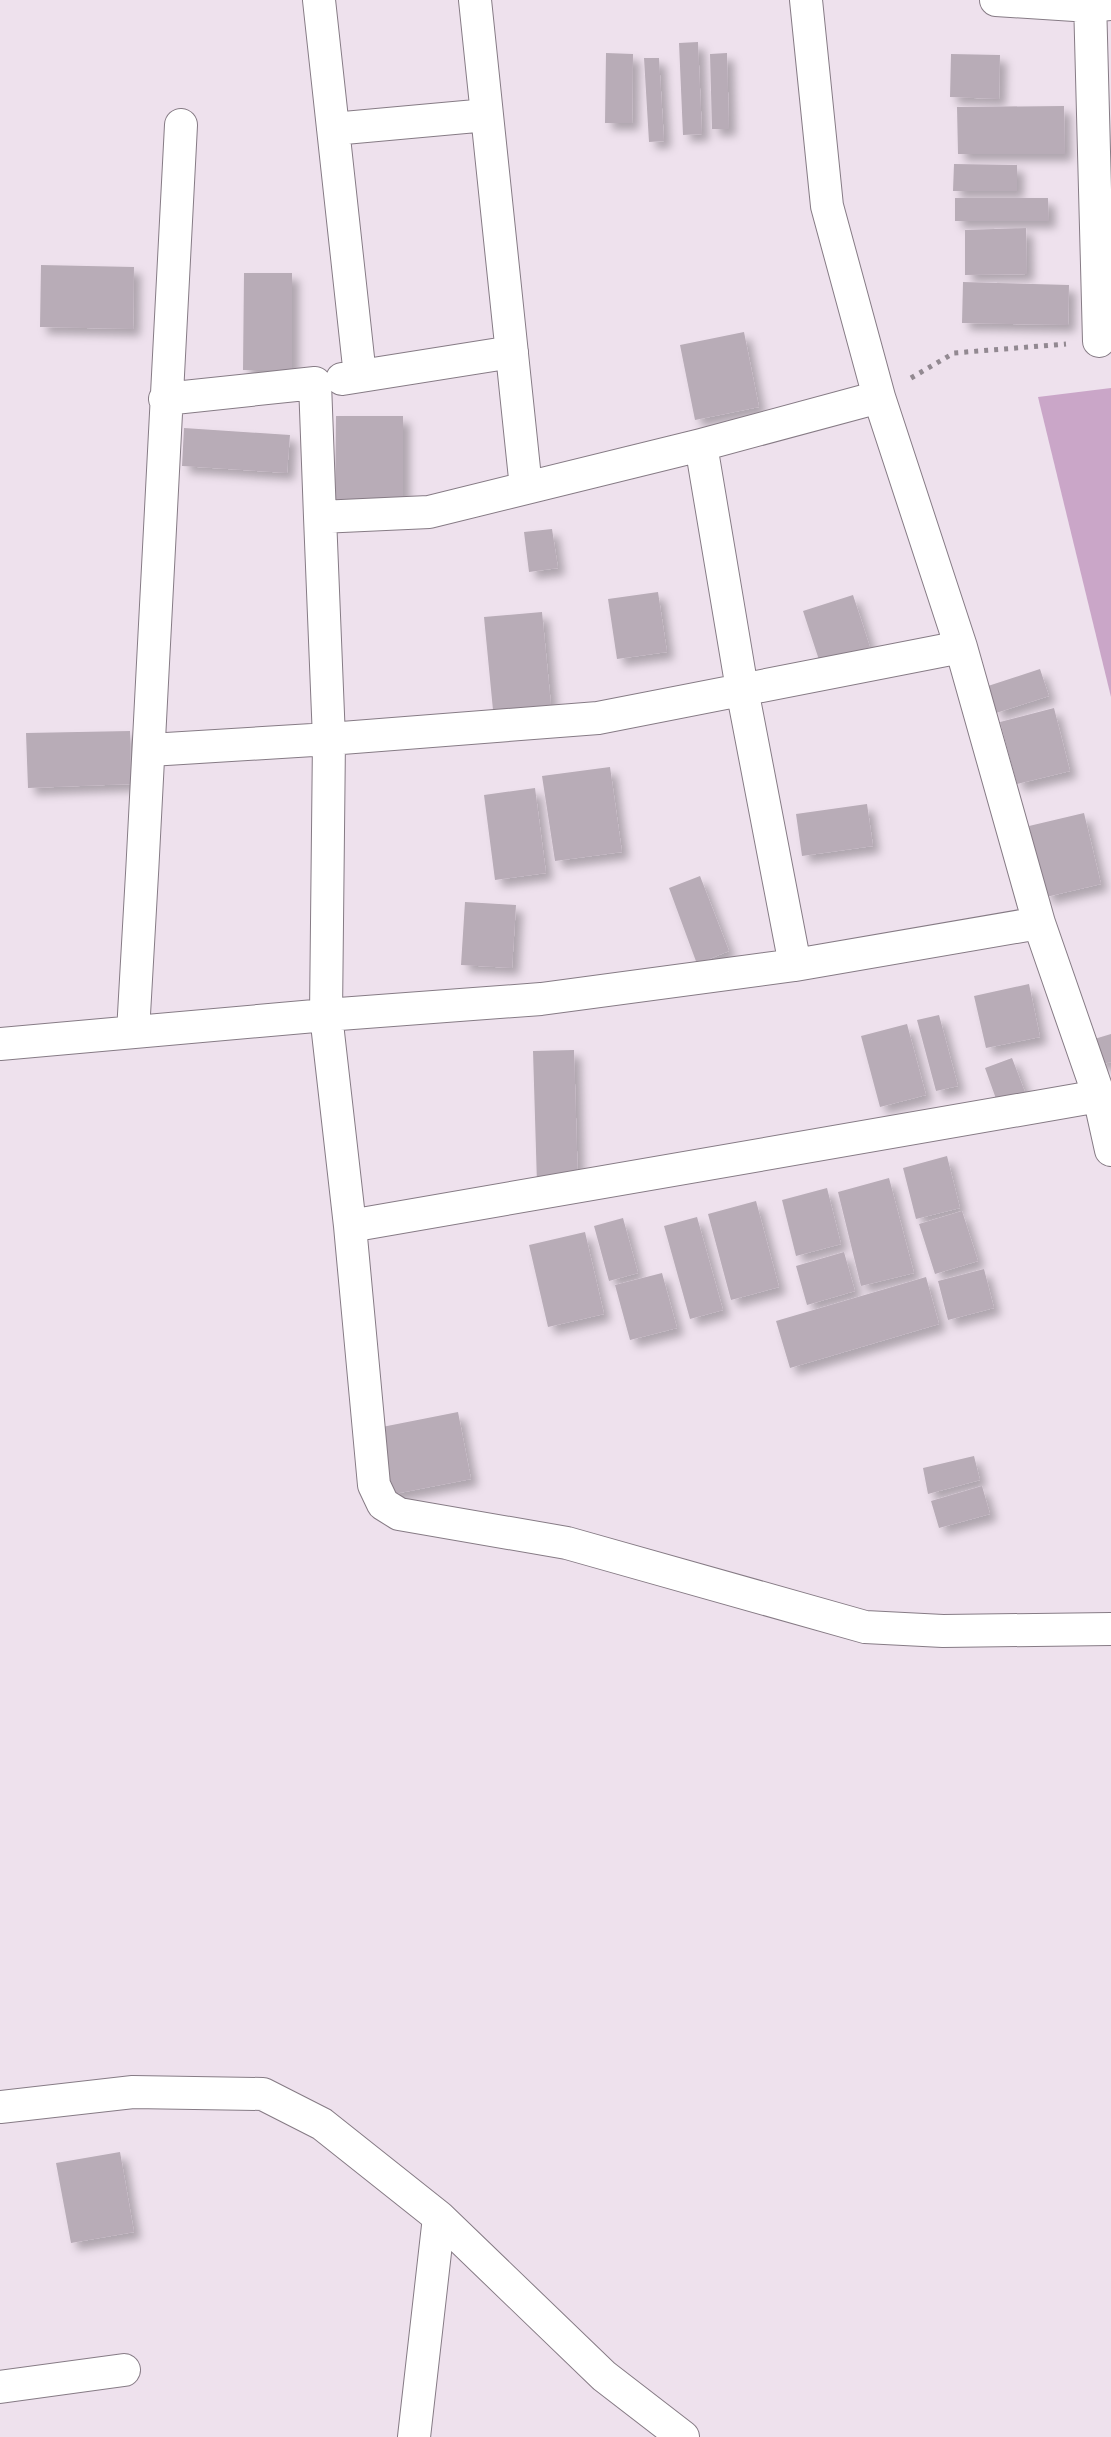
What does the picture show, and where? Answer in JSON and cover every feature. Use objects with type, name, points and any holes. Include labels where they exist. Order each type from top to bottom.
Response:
[{"type":"street","points":[[319,0],[360,376]]},
{"type":"street","points":[[475,0],[526,488]]},
{"type":"street","points":[[806,0],[827,206],[879,397],[961,647],[1039,923],[1099,1096],[1111,1150]]},
{"type":"street","points":[[996,0],[1097,3],[1099,341]]},
{"type":"street","points":[[333,129],[487,115]]},
{"type":"street","points":[[133,1032],[181,125]]},
{"type":"street","points":[[165,399],[315,383],[512,352]]},
{"type":"street","points":[[315,383],[329,739],[326,1015],[350,1226],[374,1485],[383,1504],[399,1514],[567,1543],[865,1627],[943,1631],[1111,1629]]},
{"type":"street","points":[[320,517],[429,512],[701,445],[879,397]]},
{"type":"street","points":[[701,445],[742,689],[795,965]]},
{"type":"street","points":[[150,750],[598,718],[961,647]]},
{"type":"street","points":[[0,1044],[541,999],[795,965],[1039,923]]},
{"type":"street","points":[[350,1226],[1099,1096]]},
{"type":"street","points":[[0,2107],[133,2092],[263,2094],[322,2124],[439,2217],[604,2376],[683,2437]]},
{"type":"street","points":[[414,2437],[439,2217]]},
{"type":"street","points":[[0,2387],[124,2370]]},
{"type":"path","points":[[879,397],[954,353],[1099,341]]},
{"type":"shaded area","points":[[1111,388],[1111,697],[1038,397]]},
{"type":"building","points":[[698,42],[702,134],[683,135],[679,43]]},
{"type":"building","points":[[606,53],[633,54],[632,123],[605,123]]},
{"type":"building","points":[[727,53],[729,129],[712,129],[710,54]]},
{"type":"building","points":[[951,54],[1000,55],[999,99],[950,97]]},
{"type":"building","points":[[644,58],[659,58],[664,141],[649,142]]},
{"type":"building","points":[[1064,106],[1065,154],[958,154],[957,107]]},
{"type":"building","points":[[954,164],[1017,165],[1017,191],[953,191]]},
{"type":"building","points":[[955,198],[1048,198],[1049,221],[955,221]]},
{"type":"building","points":[[1026,228],[1027,274],[965,275],[965,230]]},
{"type":"building","points":[[41,265],[134,267],[133,329],[40,327]]},
{"type":"building","points":[[244,273],[292,273],[292,370],[243,370]]},
{"type":"building","points":[[963,282],[1069,285],[1068,325],[962,323]]},
{"type":"building","points":[[744,332],[759,407],[695,420],[680,345]]},
{"type":"building","points":[[336,416],[403,416],[403,502],[335,502]]},
{"type":"building","points":[[184,428],[290,435],[287,473],[182,466]]},
{"type":"building","points":[[552,529],[558,568],[529,572],[524,532]]},
{"type":"building","points":[[658,592],[667,652],[617,659],[608,599]]},
{"type":"building","points":[[853,595],[870,647],[820,663],[803,611]]},
{"type":"building","points":[[542,612],[551,705],[493,710],[484,617]]},
{"type":"building","points":[[1040,669],[1049,696],[996,713],[988,686]]},
{"type":"building","points":[[1054,708],[1070,771],[1017,784],[1000,722]]},
{"type":"building","points":[[130,731],[131,784],[28,788],[26,733]]},
{"type":"building","points":[[610,767],[622,852],[555,861],[542,776]]},
{"type":"building","points":[[535,788],[546,873],[495,880],[484,795]]},
{"type":"building","points":[[867,804],[873,846],[802,856],[796,814]]},
{"type":"building","points":[[1084,813],[1101,884],[1046,897],[1029,826]]},
{"type":"building","points":[[700,876],[729,951],[697,964],[669,888]]},
{"type":"building","points":[[465,902],[516,905],[512,968],[461,965]]},
{"type":"building","points":[[1029,984],[1040,1037],[986,1048],[974,996]]},
{"type":"building","points":[[939,1015],[958,1086],[936,1091],[917,1020]]},
{"type":"building","points":[[907,1024],[926,1095],[880,1107],[861,1036]]},
{"type":"building","points":[[1111,1034],[1111,1062],[1098,1065],[1091,1040]]},
{"type":"building","points":[[574,1050],[578,1184],[537,1184],[533,1051]]},
{"type":"building","points":[[1012,1058],[1028,1100],[1000,1110],[985,1068]]},
{"type":"building","points":[[947,1156],[960,1208],[916,1219],[903,1168]]},
{"type":"building","points":[[889,1178],[914,1273],[861,1286],[838,1192]]},
{"type":"building","points":[[827,1188],[841,1244],[796,1256],[782,1200]]},
{"type":"building","points":[[756,1201],[779,1287],[731,1300],[708,1214]]},
{"type":"building","points":[[962,1211],[978,1261],[935,1274],[919,1224]]},
{"type":"building","points":[[697,1217],[723,1310],[690,1319],[664,1226]]},
{"type":"building","points":[[623,1218],[638,1273],[609,1281],[594,1226]]},
{"type":"building","points":[[585,1232],[604,1314],[548,1327],[529,1245]]},
{"type":"building","points":[[844,1252],[855,1291],[807,1305],[796,1266]]},
{"type":"building","points":[[984,1269],[994,1308],[948,1320],[938,1281]]},
{"type":"building","points":[[662,1273],[677,1328],[630,1340],[615,1285]]},
{"type":"building","points":[[926,1277],[939,1324],[790,1368],[776,1321]]},
{"type":"building","points":[[458,1412],[471,1479],[389,1495],[377,1428]]},
{"type":"building","points":[[974,1456],[980,1480],[928,1494],[923,1468]]},
{"type":"building","points":[[982,1486],[990,1514],[939,1528],[931,1501]]},
{"type":"building","points":[[120,2152],[134,2232],[71,2243],[56,2163]]}]
